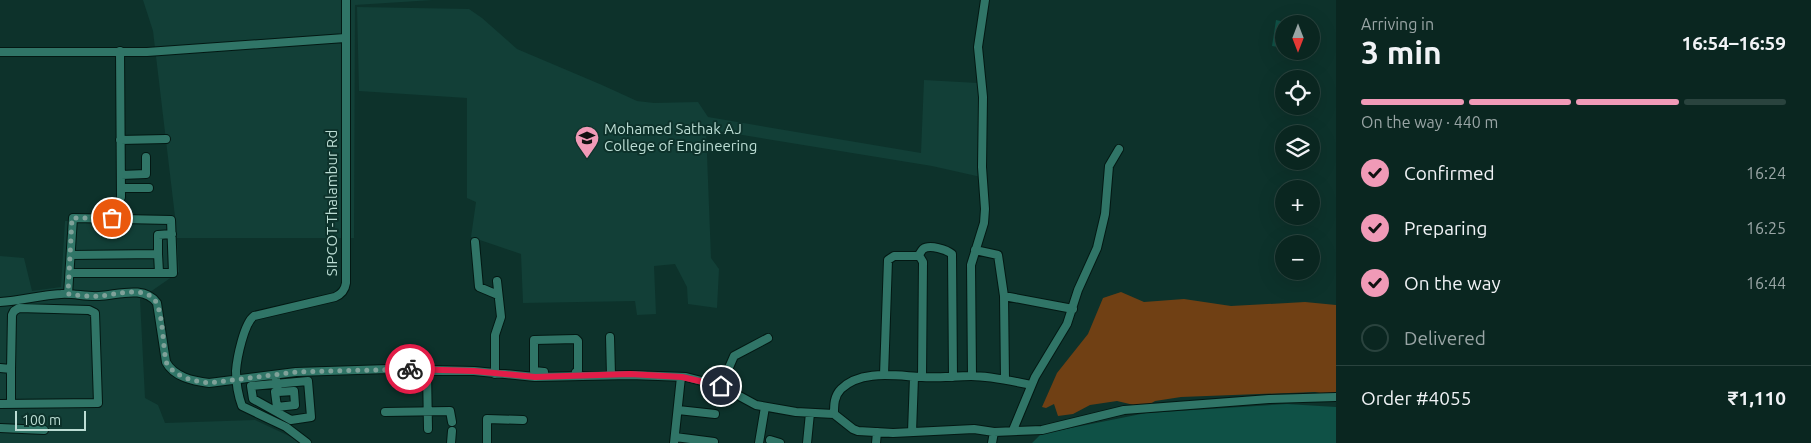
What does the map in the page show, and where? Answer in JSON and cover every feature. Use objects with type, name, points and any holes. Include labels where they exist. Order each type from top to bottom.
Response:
[{"type":"street","name":"SIPCOT-Thalambur Rd","points":[[307,443],[286,427],[242,406],[236,379],[236,369],[240,350],[251,318],[335,297],[340,295],[345,289],[346,0]]},
{"type":"street","points":[[972,376],[971,265],[984,223],[985,209],[982,167],[982,97],[978,47],[985,0]]},
{"type":"street","points":[[0,52],[120,50],[147,52],[345,38]]},
{"type":"street","points":[[120,50],[121,197]]},
{"type":"street","points":[[120,140],[166,139]]},
{"type":"street","points":[[1013,430],[1032,385],[1063,332],[1073,309],[1078,290],[1097,248],[1102,232],[1109,166],[1119,149]]},
{"type":"street","points":[[121,175],[146,174],[146,157]]},
{"type":"street","points":[[121,188],[149,188]]},
{"type":"street","points":[[68,294],[72,219],[170,220],[174,271],[70,274]]},
{"type":"street","points":[[159,272],[158,235],[172,234]]},
{"type":"street","points":[[475,242],[479,287],[498,295]]},
{"type":"street","points":[[918,256],[924,249],[929,247],[952,254],[953,377]]},
{"type":"street","points":[[975,250],[998,255],[1004,296],[1005,379]]},
{"type":"street","points":[[71,255],[158,254]]},
{"type":"street","points":[[884,375],[888,260],[894,256],[918,256],[923,262],[918,377],[912,432]]},
{"type":"street","points":[[495,374],[495,335],[501,317],[497,281]]},
{"type":"street","points":[[0,302],[68,294],[89,297],[136,292],[148,295],[157,303],[166,362],[169,368],[198,381],[209,383],[236,379],[276,379],[308,381],[311,417],[291,420],[253,399],[251,386],[276,379],[388,369],[474,371],[495,374],[682,377],[721,386],[756,405],[796,412],[834,414],[853,429],[865,432],[974,429],[994,432],[1013,430],[1032,432],[1124,410],[1269,399],[1336,397]]},
{"type":"street","points":[[1004,296],[1073,309]]},
{"type":"street","points":[[0,404],[11,404],[98,403],[94,313],[89,310],[16,309],[12,315],[11,404]]},
{"type":"street","points":[[610,337],[611,375]]},
{"type":"street","points":[[721,386],[734,356],[768,338]]},
{"type":"street","points":[[535,375],[534,340],[578,340],[578,371],[575,374]]},
{"type":"street","points":[[0,368],[11,369]]},
{"type":"street","points":[[427,370],[428,429]]},
{"type":"street","points":[[834,414],[834,402],[841,389],[849,383],[860,379],[884,375],[918,377],[972,376],[1005,379],[1032,385]]},
{"type":"street","points":[[682,377],[675,440],[714,442]]},
{"type":"street","points":[[276,379],[278,392]]},
{"type":"street","points":[[759,443],[765,407]]},
{"type":"street","points":[[678,410],[715,414]]},
{"type":"street","points":[[385,412],[450,411],[452,422]]},
{"type":"street","points":[[807,443],[810,412]]},
{"type":"street","points":[[487,443],[487,419],[523,420]]},
{"type":"street","points":[[0,428],[44,430]]},
{"type":"street","points":[[451,443],[452,431]]},
{"type":"street","points":[[876,443],[877,432]]},
{"type":"street","points":[[992,443],[994,432]]},
{"type":"street","points":[[770,440],[780,443]]},
{"type":"shaded area","points":[[143,0],[433,0],[355,5],[354,238],[177,238],[179,272],[140,299],[145,398],[158,405],[165,423],[255,420],[304,443],[0,443],[0,256],[24,258],[32,291],[61,287],[65,221],[166,218],[176,225],[153,31]]},
{"type":"shaded area","name":"Mohamed Sathak AJ College of Engineering","points":[[357,7],[469,9],[517,49],[637,101],[654,103],[698,102],[708,117],[921,153],[924,80],[978,83],[981,177],[932,166],[706,129],[711,258],[719,269],[717,308],[688,304],[687,287],[675,264],[654,266],[656,314],[637,315],[635,301],[523,303],[521,254],[471,237],[476,202],[467,198],[467,98],[359,91]]},
{"type":"shaded area","points":[[1275,26],[1275,46],[1272,46]]},
{"type":"shaded area","points":[[1121,292],[1144,302],[1184,299],[1231,306],[1305,302],[1336,305],[1336,396],[1315,392],[1181,397],[1155,401],[1147,406],[1117,401],[1090,405],[1073,414],[1058,416],[1054,404],[1046,408],[1042,407],[1057,373],[1088,334],[1103,298]]},
{"type":"shaded area","points":[[1287,404],[1336,407],[1336,443],[1032,443],[1041,434],[1146,413]]},
{"type":"way so far","points":[[112,218],[72,218],[68,294],[89,297],[136,292],[148,295],[154,299],[159,310],[166,362],[169,368],[175,372],[187,378],[209,383],[296,372],[410,369]]},
{"type":"place","name":"Mohamed Sathak AJ College of Engineering","points":[[587,159]]},
{"type":"route","points":[[410,369],[474,371],[535,377],[630,374],[686,377],[721,386]]}]
